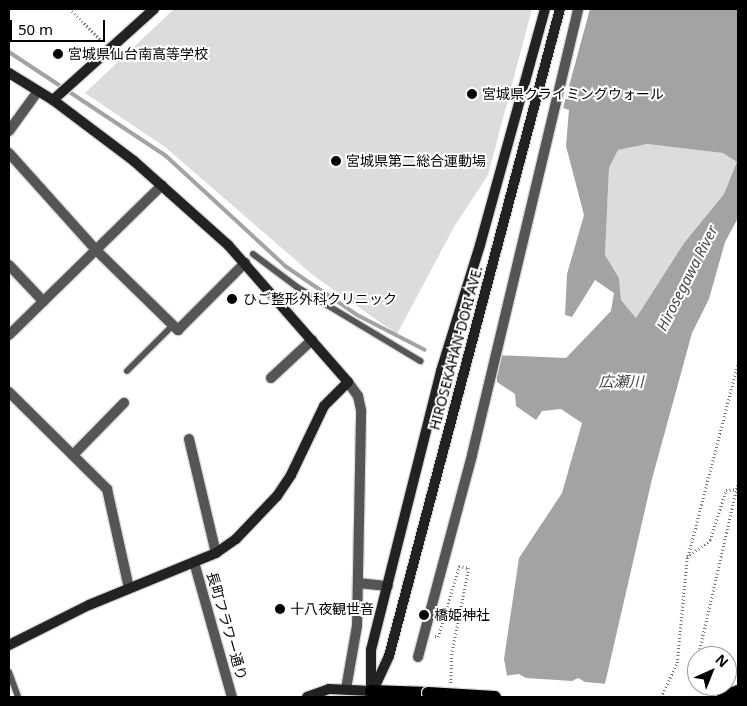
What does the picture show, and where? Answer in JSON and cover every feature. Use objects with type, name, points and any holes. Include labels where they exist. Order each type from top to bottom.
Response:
[{"type":"main road","points":[[55,98],[74,84],[154,9]]},
{"type":"main road","name":"HIROSEKAHAN-DORI AVE.","points":[[370,694],[371,650],[441,371],[488,217],[545,9]]},
{"type":"main road","name":"HIROSEKAHAN-DORI AVE.","points":[[370,694],[389,656],[560,9]]},
{"type":"main road","points":[[9,73],[38,91],[55,98],[162,185],[245,263],[348,382],[324,406],[292,475],[277,496],[255,522],[216,553],[129,588],[9,645]]},
{"type":"main road","points":[[307,697],[329,689],[346,689],[370,694],[428,693],[495,697]]},
{"type":"main road","points":[[723,697],[738,691]]},
{"type":"street","points":[[418,657],[426,634],[578,9]]},
{"type":"street","points":[[9,131],[38,91]]},
{"type":"street","points":[[9,153],[96,250],[178,330],[245,263]]},
{"type":"street","points":[[9,336],[162,185]]},
{"type":"street","points":[[9,265],[44,301]]},
{"type":"street","points":[[271,378],[312,340]]},
{"type":"street","points":[[346,689],[356,626],[361,410],[358,396],[348,382]]},
{"type":"street","points":[[9,392],[107,488],[129,588]]},
{"type":"street","points":[[73,455],[124,403]]},
{"type":"street","points":[[189,438],[216,553]]},
{"type":"street","name":"長町フラワー通り","points":[[194,562],[232,697]]},
{"type":"street","points":[[358,583],[388,586]]},
{"type":"lane","points":[[254,254],[297,286],[420,361]]},
{"type":"lane","points":[[127,371],[173,325]]},
{"type":"lane","points":[[9,672],[18,697]]},
{"type":"path","points":[[72,11],[107,45]]},
{"type":"path","points":[[661,697],[677,663],[688,557],[738,363]]},
{"type":"path","points":[[700,646],[738,481]]},
{"type":"path","points":[[688,557],[710,540],[726,490],[737,489]]},
{"type":"path","points":[[426,634],[438,637],[459,566],[469,568],[452,654],[451,688]]},
{"type":"shaded area","name":"宮城県第二総合運動場","points":[[174,9],[532,9],[488,175],[454,227],[397,334],[314,276],[165,147],[85,93]]},
{"type":"shaded area","points":[[647,144],[724,153],[738,162],[724,194],[684,243],[636,318],[621,300],[619,278],[605,255],[609,168],[618,150]]},
{"type":"water","name":"広瀬川","points":[[590,9],[738,9],[738,218],[725,242],[709,299],[692,333],[652,479],[602,697],[511,697],[504,659],[519,558],[562,493],[582,423],[561,409],[542,411],[536,420],[516,406],[515,394],[497,382],[495,355],[566,358],[611,311],[614,293],[595,280],[572,317],[565,315],[567,274],[584,215],[566,146],[569,110],[563,108]],"holes":[[[647,144],[723,153],[737,162],[724,194],[684,243],[636,318],[621,300],[619,278],[605,255],[609,168],[618,150]]]},
{"type":"pier","points":[[519,674],[526,678],[572,681],[578,678],[585,682],[607,684],[605,697],[508,697],[505,676]]},
{"type":"waterway","points":[[9,52],[166,156],[285,266],[357,315],[425,350]]},
{"type":"place","name":"宮城県仙台南高等学校","points":[[58,54]]},
{"type":"place","name":"宮城県クライミングウォール","points":[[472,94]]},
{"type":"place","name":"宮城県第二総合運動場","points":[[336,161]]},
{"type":"place","name":"ひご整形外科クリニック","points":[[232,299]]},
{"type":"place","name":"十八夜観世音","points":[[280,609]]},
{"type":"place","name":"橋姫神社","points":[[424,615]]},
{"type":"water label","name":"Hirosegawa River","points":[[687,278]]}]
